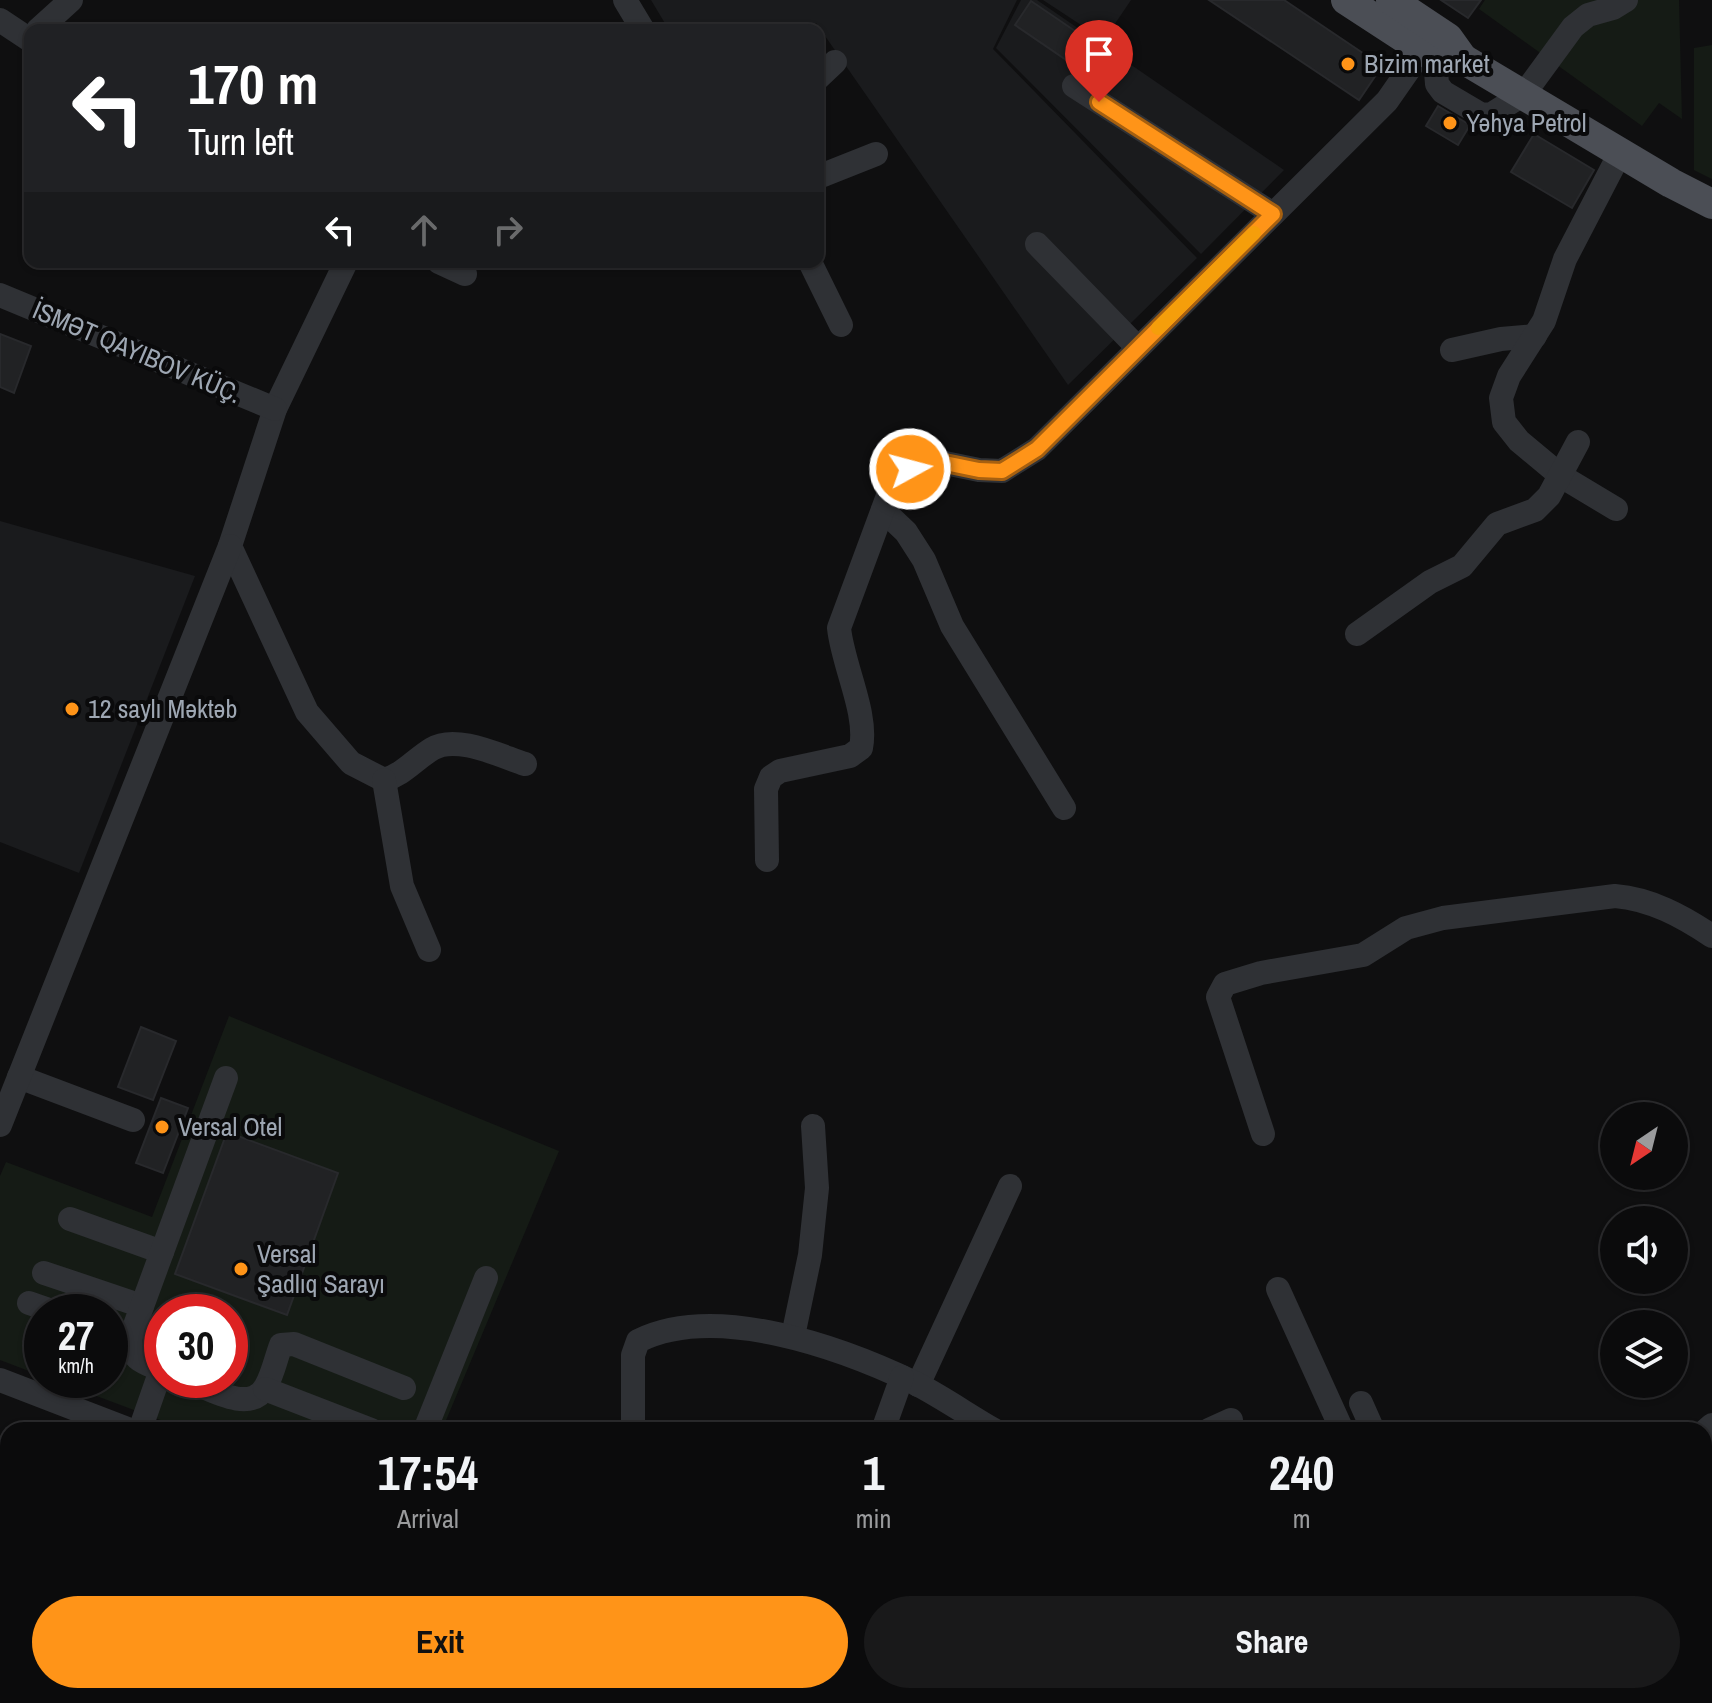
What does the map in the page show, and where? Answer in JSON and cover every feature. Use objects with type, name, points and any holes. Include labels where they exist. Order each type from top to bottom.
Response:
[{"type":"main road","points":[[1346,0],[1524,94],[1671,183],[1712,204]]},
{"type":"main road","points":[[1391,0],[1439,50]]},
{"type":"street","points":[[44,24],[71,0]]},
{"type":"street","points":[[625,0],[639,24]]},
{"type":"street","points":[[1524,94],[1573,27],[1588,15],[1613,8],[1626,0]]},
{"type":"street","points":[[0,20],[24,32]]},
{"type":"street","points":[[767,860],[766,789],[771,777],[780,771],[850,756],[861,748],[864,734],[839,628],[889,493],[910,469],[940,462],[1002,471],[1037,449],[1439,50]]},
{"type":"street","points":[[1074,86],[1273,214]]},
{"type":"street","points":[[1616,509],[1561,476],[1519,441],[1504,422],[1501,398],[1509,376],[1544,321],[1565,259],[1620,153]]},
{"type":"street","points":[[824,175],[876,154]]},
{"type":"street","points":[[1037,244],[1138,348]]},
{"type":"street","points":[[0,1125],[230,546],[275,409],[343,268]]},
{"type":"street","points":[[452,268],[465,274]]},
{"type":"street","points":[[813,268],[841,325]]},
{"type":"street","points":[[0,295],[275,409]]},
{"type":"street","points":[[1452,350],[1501,339],[1535,336]]},
{"type":"street","points":[[1357,634],[1430,582],[1462,566],[1497,524],[1535,510],[1549,496],[1578,442]]},
{"type":"street","points":[[883,510],[906,532],[924,560],[952,626],[1064,808]]},
{"type":"street","points":[[230,546],[307,712],[351,763],[384,780],[399,775],[434,747],[464,743],[525,764]]},
{"type":"street","points":[[384,780],[402,886],[429,950]]},
{"type":"street","points":[[1263,1134],[1218,997],[1225,984],[1261,973],[1363,955],[1406,928],[1443,918],[1588,898],[1638,898],[1666,909],[1712,936]]},
{"type":"street","points":[[19,1077],[133,1120]]},
{"type":"street","points":[[128,1324],[142,1306],[226,1078]]},
{"type":"street","points":[[793,1336],[810,1255],[817,1188],[813,1126]]},
{"type":"street","points":[[887,1422],[1010,1186]]},
{"type":"street","points":[[70,1219],[162,1252]]},
{"type":"street","points":[[44,1273],[142,1306]]},
{"type":"street","points":[[428,1422],[486,1278]]},
{"type":"street","points":[[1278,1289],[1338,1422]]},
{"type":"street","points":[[633,1422],[633,1355],[638,1341],[649,1335],[708,1324],[793,1336],[910,1381],[980,1422]]},
{"type":"street","points":[[234,1398],[242,1401],[256,1397],[265,1389],[281,1345],[294,1344],[404,1388]]},
{"type":"street","points":[[128,1346],[137,1360],[144,1363]]},
{"type":"street","points":[[0,1380],[109,1422]]},
{"type":"street","points":[[265,1389],[350,1422]]},
{"type":"street","points":[[131,1422],[145,1398]]},
{"type":"street","points":[[1361,1403],[1369,1422]]},
{"type":"shaded area","points":[[651,0],[1017,0],[993,49],[1197,258],[1068,385],[824,34],[824,24],[665,24]]},
{"type":"shaded area","points":[[1021,0],[1037,0],[1284,170],[1201,254],[996,48]]},
{"type":"shaded area","points":[[1043,0],[1131,0],[1104,40]]},
{"type":"shaded area","points":[[1485,0],[1679,0],[1682,119],[1659,103],[1642,126],[1479,9]]},
{"type":"shaded area","points":[[1712,45],[1712,179],[1694,170],[1694,48]]},
{"type":"shaded area","name":"12 saylı Məktəb","points":[[0,521],[195,576],[79,873],[0,842]]},
{"type":"shaded area","points":[[229,1016],[559,1151],[445,1422],[166,1422],[102,1398],[128,1398],[128,1294],[24,1294],[24,1369],[0,1360],[0,1176],[6,1162],[152,1217]]},
{"type":"building","points":[[1209,0],[1284,0],[1382,66],[1359,100]]},
{"type":"building","points":[[1441,0],[1481,0],[1468,18]]},
{"type":"building","points":[[1031,1],[1097,46],[1081,70],[1015,25]]},
{"type":"building","points":[[1438,106],[1470,125],[1458,145],[1426,126]]},
{"type":"building","points":[[1534,134],[1594,170],[1572,208],[1511,172]]},
{"type":"building","points":[[0,334],[31,346],[14,393],[0,387]]},
{"type":"building","points":[[141,1027],[176,1041],[153,1100],[118,1087]]},
{"type":"building","points":[[161,1098],[188,1108],[163,1173],[136,1163]]},
{"type":"building","points":[[227,1132],[338,1173],[287,1315],[248,1301],[248,1294],[230,1294],[175,1274]]},
{"type":"slow traffic","points":[[1158,328],[1254,233]]},
{"type":"place","name":"Bizim market","points":[[1348,64]]},
{"type":"place","name":"Yəhya Petrol","points":[[1450,123]]},
{"type":"place","name":"12 saylı Məktəb","points":[[72,709]]},
{"type":"place","name":"Versal Otel","points":[[162,1127]]},
{"type":"place","name":"Versal Şadlıq Sarayı","points":[[241,1269]]},
{"type":"route","points":[[910,469],[940,462],[1002,471],[1037,449],[1273,214],[1099,102]]}]
